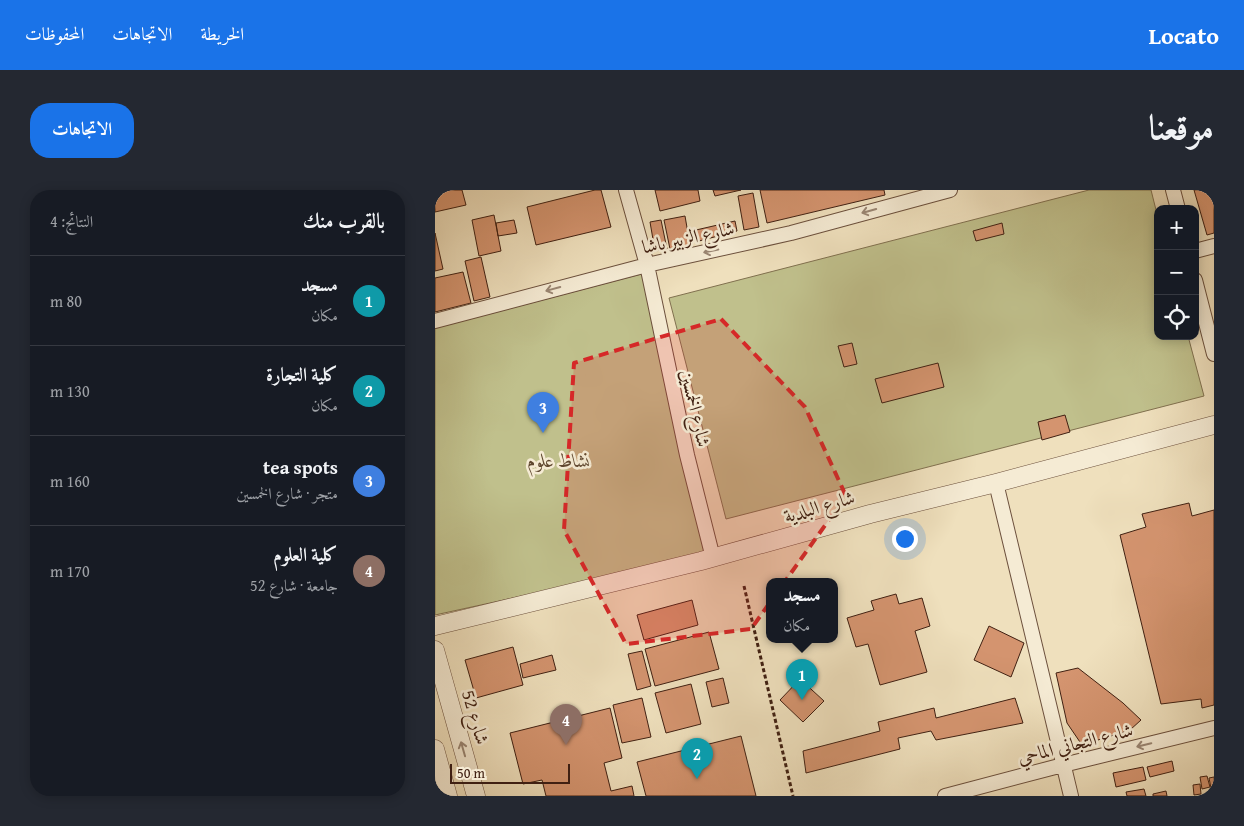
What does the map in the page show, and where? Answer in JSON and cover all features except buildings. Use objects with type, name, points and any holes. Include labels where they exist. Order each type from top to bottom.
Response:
[{"type":"street","name":"شارع الخمسين","points":[[626,190],[647,265],[687,455],[713,558]]},
{"type":"street","name":"شارع الزبير باشا","points":[[435,321],[647,265],[791,233],[950,190]]},
{"type":"street","points":[[1173,190],[1177,205]]},
{"type":"street","points":[[1199,250],[1214,246]]},
{"type":"street","points":[[1199,295],[1214,354]]},
{"type":"street","name":"شارع البلدية","points":[[435,626],[713,558],[870,514],[996,483],[1214,425]]},
{"type":"street","points":[[996,483],[1071,796]]},
{"type":"street","name":"شارع 52","points":[[435,650],[476,796]]},
{"type":"street","name":"شارع التجاني الماحي","points":[[945,796],[1214,728]]},
{"type":"street","points":[[435,749],[449,796]]},
{"type":"path","points":[[744,586],[793,796]]},
{"type":"highlighted area","points":[[721,319],[805,407],[846,496],[751,629],[626,644],[564,530],[574,363]]},
{"type":"green space","points":[[1089,190],[1151,190],[1155,205],[1154,340],[1189,340],[1204,396],[726,519],[669,298]]},
{"type":"green space","name":"نشاط علوم","points":[[645,273],[705,556],[435,615],[435,328]]},
{"type":"place","name":"tea spots","points":[[543,433]]},
{"type":"place","name":"مسجد","points":[[802,700]]},
{"type":"place","name":"كلية العلوم","points":[[566,745]]},
{"type":"place","name":"كلية التجارة","points":[[697,779]]}]
